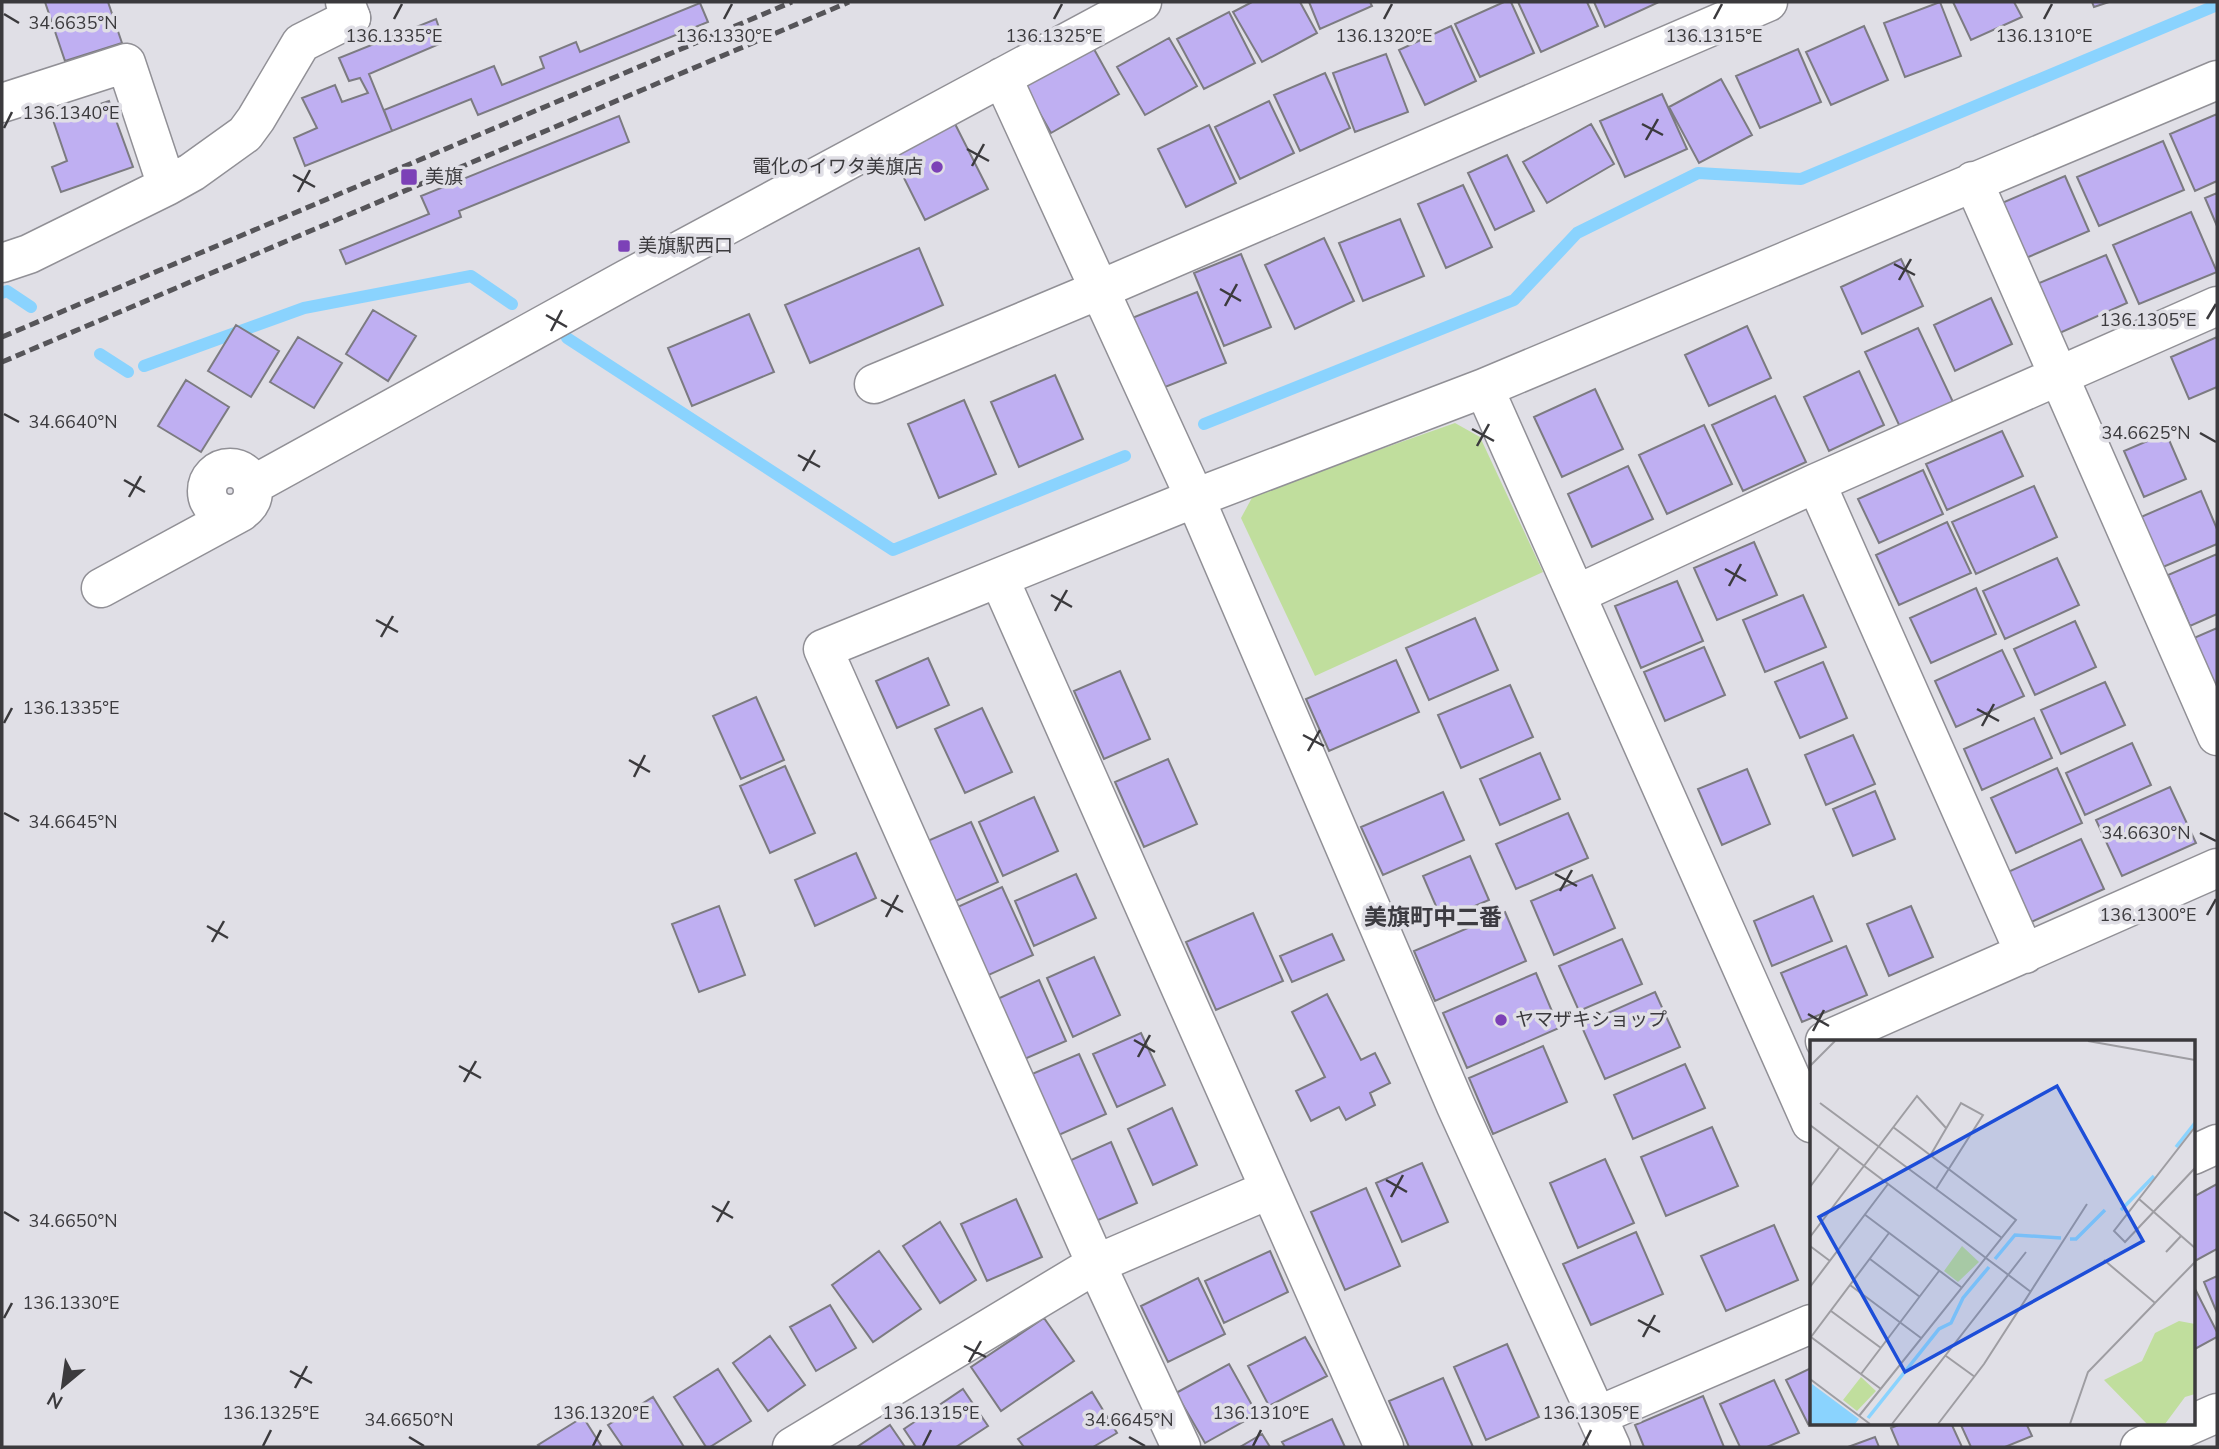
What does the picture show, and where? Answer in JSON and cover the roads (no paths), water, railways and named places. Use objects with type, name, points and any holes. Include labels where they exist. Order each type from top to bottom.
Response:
[{"type":"street","points":[[101,587],[247,498],[627,279],[1142,2]]},
{"type":"street","points":[[874,384],[1768,2]]},
{"type":"street","points":[[2,263],[29,254],[167,186],[192,172],[245,134],[301,43],[348,10]]},
{"type":"street","points":[[2,103],[126,63],[167,186]]},
{"type":"street","points":[[1003,77],[1195,498],[1451,1094],[1604,1432],[1810,1325]]},
{"type":"street","points":[[1181,1447],[1096,1264],[823,649],[1195,498],[1484,388],[2217,80]]},
{"type":"street","points":[[1973,181],[2217,736]]},
{"type":"street","points":[[1577,594],[1815,483],[2217,306]]},
{"type":"street","points":[[1484,388],[1577,594],[1797,1054],[1810,1119]]},
{"type":"street","points":[[1815,483],[2025,954]]},
{"type":"street","points":[[999,578],[1384,1447]]},
{"type":"street","points":[[1827,1040],[2217,868]]},
{"type":"street","points":[[2194,1154],[2217,1143]]},
{"type":"street","points":[[792,1447],[1096,1264],[1269,1190]]},
{"type":"street","points":[[2194,1423],[2217,1413]]},
{"type":"street","points":[[2140,1447],[2192,1424]]},
{"type":"waterway","points":[[1204,424],[1514,300],[1577,233],[1698,173],[1801,179],[2217,5]]},
{"type":"waterway","points":[[144,366],[304,308],[471,276],[512,304]]},
{"type":"waterway","points":[[2,293],[7,291],[31,307]]},
{"type":"waterway","points":[[567,338],[893,550],[1125,456]]},
{"type":"waterway","points":[[100,354],[128,372]]},
{"type":"railway","points":[[2,337],[792,2]]},
{"type":"railway","points":[[2,362],[849,2]]},
{"type":"place","name":"電化のイワタ美旗店","points":[[937,167]]},
{"type":"place","name":"美旗","points":[[409,177]]},
{"type":"place","name":"美旗駅西口","points":[[624,246]]},
{"type":"place","name":"ヤマザキショップ","points":[[1501,1020]]},
{"type":"district","name":"美旗町中二番","points":[[1433,917]]}]
